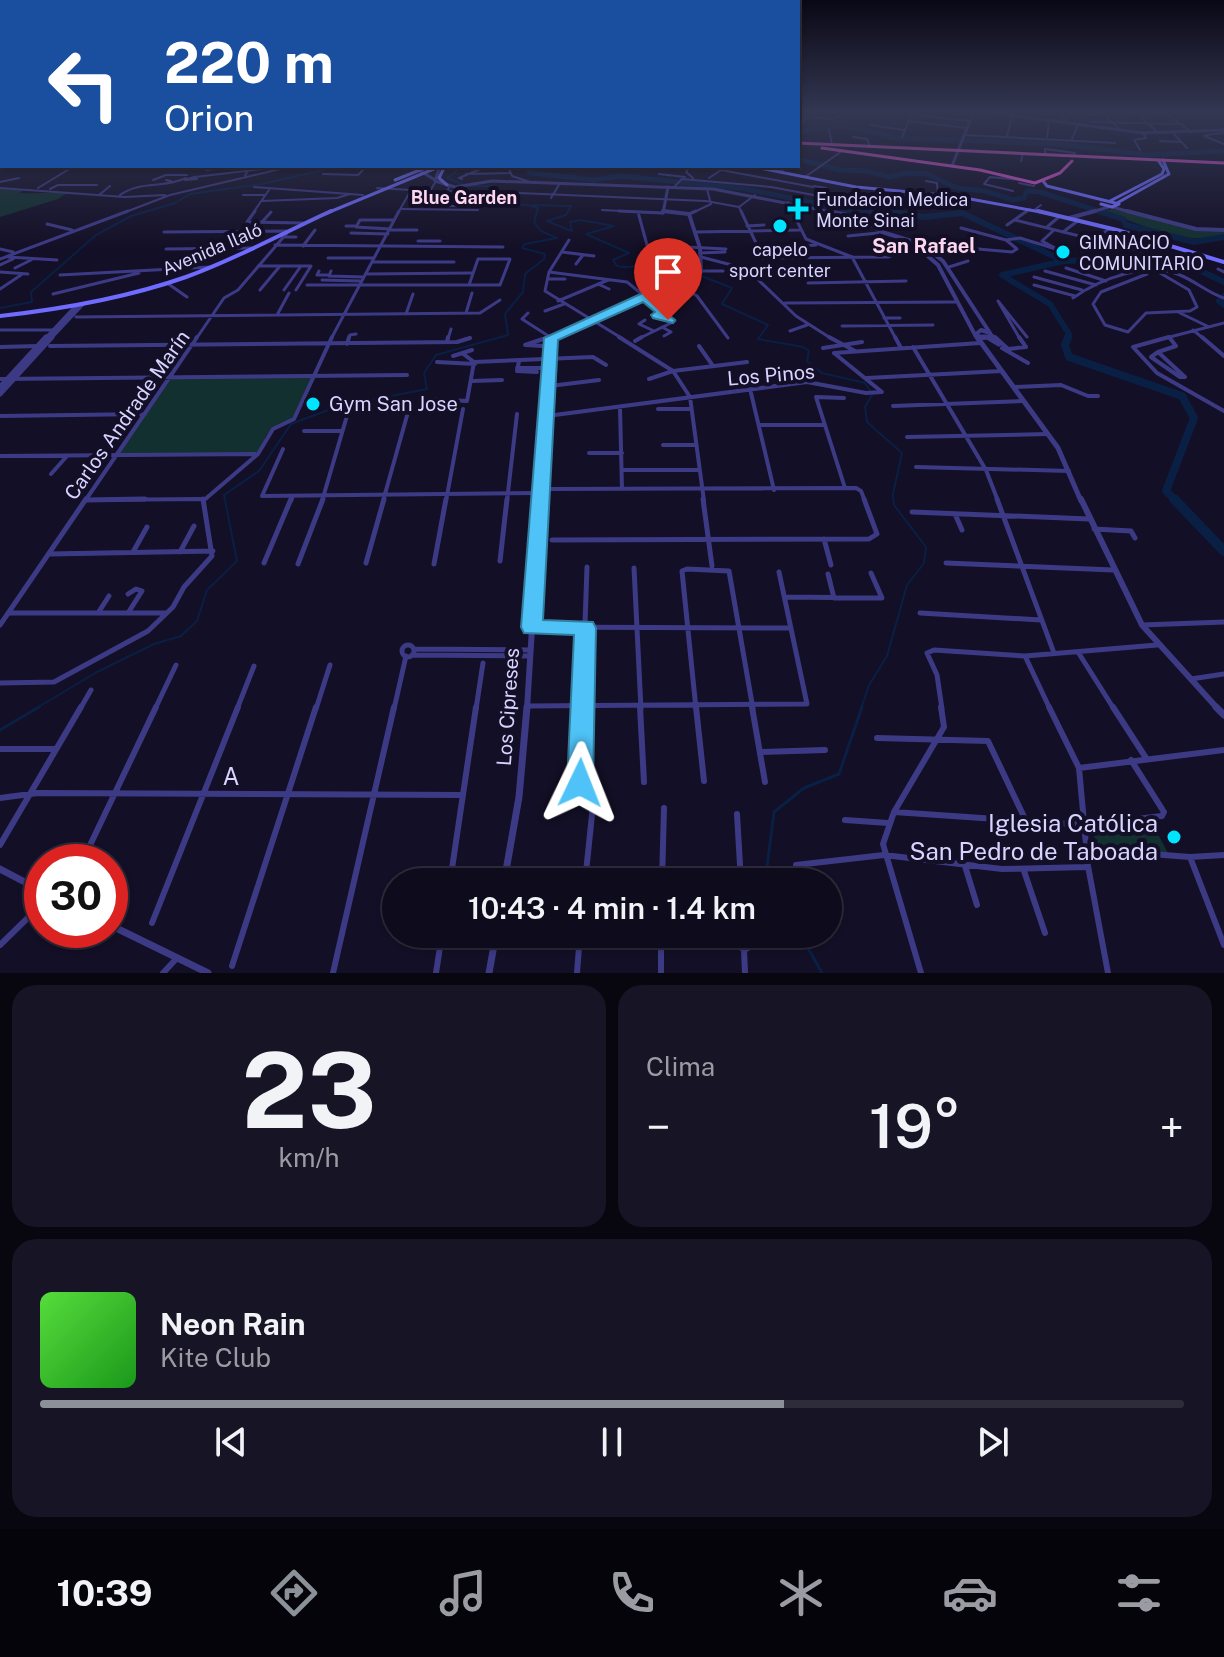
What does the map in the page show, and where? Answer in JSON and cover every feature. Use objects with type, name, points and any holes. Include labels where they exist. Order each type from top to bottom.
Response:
[{"type":"highway","points":[[900,158],[952,166],[1022,182],[1043,181],[1060,173],[1072,158]]},
{"type":"highway","points":[[1082,158],[1224,163]]},
{"type":"highway","points":[[1134,158],[1224,163]]},
{"type":"main road","points":[[1022,182],[1107,204],[1118,204],[1162,174],[1163,162]]},
{"type":"main road","points":[[1163,162],[1170,171],[1168,175]]},
{"type":"main road","points":[[393,181],[432,168]]},
{"type":"main road","name":"Avenida Ilaló","points":[[0,316],[76,306],[167,283],[213,266],[393,181],[432,168]]},
{"type":"main road","points":[[438,168],[439,178],[449,186]]},
{"type":"main road","points":[[759,168],[821,180],[1032,209],[1110,228],[1224,262]]},
{"type":"main road","points":[[1162,174],[1168,175]]},
{"type":"main road","points":[[1043,181],[1047,186],[1107,204],[1168,175]]},
{"type":"street","points":[[805,177],[819,165],[834,158]]},
{"type":"street","points":[[952,166],[955,158]]},
{"type":"street","points":[[36,189],[71,168]]},
{"type":"street","points":[[184,168],[195,168],[189,179]]},
{"type":"street","points":[[206,170],[222,168]]},
{"type":"street","points":[[242,168],[246,170]]},
{"type":"street","points":[[120,195],[134,185],[165,186],[189,179],[270,168]]},
{"type":"street","points":[[0,265],[15,255],[170,195],[286,168]]},
{"type":"street","points":[[323,174],[358,175],[365,168]]},
{"type":"street","points":[[416,168],[449,186],[460,187],[481,183],[528,182],[668,187],[692,178]]},
{"type":"street","points":[[424,201],[436,179],[438,168]]},
{"type":"street","points":[[462,179],[459,178],[482,168]]},
{"type":"street","points":[[509,168],[510,173]]},
{"type":"street","points":[[707,179],[724,168]]},
{"type":"street","points":[[780,172],[785,168]]},
{"type":"street","points":[[688,169],[686,172],[692,178]]},
{"type":"street","points":[[245,176],[246,170]]},
{"type":"street","points":[[721,170],[826,188]]},
{"type":"street","points":[[466,174],[510,173],[528,182]]},
{"type":"street","points":[[659,174],[872,205],[918,193]]},
{"type":"street","points":[[146,180],[176,175],[202,187]]},
{"type":"street","points":[[169,181],[176,175]]},
{"type":"street","points":[[1013,191],[981,184],[990,177],[1034,186]]},
{"type":"street","points":[[0,182],[19,178]]},
{"type":"street","points":[[806,194],[821,180]]},
{"type":"street","points":[[926,181],[937,183],[938,195]]},
{"type":"street","points":[[528,182],[519,193],[711,202],[739,207],[754,196]]},
{"type":"street","points":[[552,196],[560,182]]},
{"type":"street","points":[[677,184],[860,218],[882,232],[922,244],[1016,251],[1008,239]]},
{"type":"street","points":[[50,189],[56,185],[97,185]]},
{"type":"street","points":[[63,192],[74,185]]},
{"type":"street","points":[[84,189],[90,185]]},
{"type":"street","points":[[627,198],[631,185]]},
{"type":"street","points":[[99,195],[110,186]]},
{"type":"street","points":[[138,195],[149,186]]},
{"type":"street","points":[[156,194],[165,186]]},
{"type":"street","points":[[449,186],[446,190],[472,193],[470,200],[449,200],[453,192]]},
{"type":"street","points":[[254,187],[270,187],[269,190]]},
{"type":"street","points":[[663,213],[668,187]]},
{"type":"street","points":[[0,188],[99,195],[170,195]]},
{"type":"street","points":[[85,500],[203,499],[258,454],[267,434],[294,419],[342,315],[411,189],[377,188]]},
{"type":"street","points":[[707,189],[711,202]]},
{"type":"street","points":[[269,190],[363,195]]},
{"type":"street","points":[[269,190],[247,222],[306,223]]},
{"type":"street","points":[[831,198],[837,193]]},
{"type":"street","points":[[262,201],[337,198],[350,194]]},
{"type":"street","points":[[243,195],[266,195]]},
{"type":"street","points":[[602,210],[689,214],[711,202]]},
{"type":"street","points":[[787,203],[806,239],[852,257],[901,348]]},
{"type":"street","points":[[1069,218],[1107,204],[1202,228],[1224,228]]},
{"type":"street","points":[[1118,204],[1154,216]]},
{"type":"street","points":[[1007,225],[1041,205]]},
{"type":"street","points":[[450,206],[478,210]]},
{"type":"street","points":[[402,209],[474,206]]},
{"type":"street","points":[[739,207],[761,256],[892,256],[922,244],[949,267],[989,336]]},
{"type":"street","points":[[262,223],[271,212]]},
{"type":"street","points":[[638,212],[645,244],[700,253],[750,268],[808,325],[855,351],[981,344],[989,336]]},
{"type":"street","points":[[689,214],[700,253],[698,273]]},
{"type":"street","points":[[1046,228],[1060,216]]},
{"type":"street","points":[[860,218],[878,233],[916,245],[938,265],[981,344],[1049,434],[1142,625],[1224,715]]},
{"type":"street","points":[[357,226],[363,219],[395,220]]},
{"type":"street","points":[[1015,220],[1152,254]]},
{"type":"street","points":[[1063,232],[1079,220]]},
{"type":"street","points":[[47,224],[75,231]]},
{"type":"street","points":[[746,226],[764,225]]},
{"type":"street","points":[[346,226],[389,231]]},
{"type":"street","points":[[961,228],[1008,239],[1016,236],[1057,251],[1060,248],[1042,241],[1054,230]]},
{"type":"street","points":[[1082,251],[1110,228]]},
{"type":"street","points":[[303,246],[315,230]]},
{"type":"street","points":[[351,233],[417,230]]},
{"type":"street","points":[[695,232],[801,230]]},
{"type":"street","points":[[164,232],[288,231]]},
{"type":"street","name":"Carlos Andrade Marín","points":[[0,625],[224,298],[238,290],[288,231]]},
{"type":"street","points":[[848,236],[878,233]]},
{"type":"street","points":[[275,237],[297,236],[291,243]]},
{"type":"street","points":[[415,247],[418,240],[440,241]]},
{"type":"street","points":[[569,240],[549,272],[544,291],[673,371],[690,397],[712,566]]},
{"type":"street","points":[[1133,257],[1150,240]]},
{"type":"street","points":[[275,245],[503,247]]},
{"type":"street","points":[[790,247],[817,245]]},
{"type":"street","points":[[641,256],[654,246]]},
{"type":"street","points":[[491,257],[495,247]]},
{"type":"street","points":[[166,249],[251,248]]},
{"type":"street","points":[[0,249],[33,259],[57,260]]},
{"type":"street","points":[[700,253],[726,250]]},
{"type":"street","points":[[562,252],[594,256]]},
{"type":"street","points":[[1,257],[15,255]]},
{"type":"street","points":[[576,264],[583,255]]},
{"type":"street","points":[[328,258],[454,262]]},
{"type":"street","points":[[15,268],[33,259]]},
{"type":"street","points":[[319,271],[317,275],[330,273],[362,279],[469,285],[503,284],[510,259],[478,259],[469,285]]},
{"type":"street","points":[[949,267],[968,261]]},
{"type":"street","points":[[1087,264],[1128,274],[1174,273],[1222,297]]},
{"type":"street","points":[[60,275],[213,266]]},
{"type":"street","points":[[258,266],[312,268],[296,290]]},
{"type":"street","points":[[260,290],[280,266]]},
{"type":"street","points":[[284,290],[301,266]]},
{"type":"street","points":[[90,274],[94,267]]},
{"type":"street","points":[[1066,268],[1106,281]]},
{"type":"street","points":[[582,276],[588,269]]},
{"type":"street","points":[[1218,269],[1224,272]]},
{"type":"street","points":[[53,294],[149,270]]},
{"type":"street","points":[[543,346],[525,345],[698,273],[723,271]]},
{"type":"street","points":[[1045,271],[1096,285]]},
{"type":"street","points":[[0,272],[26,274],[0,289]]},
{"type":"street","points":[[549,272],[627,282],[675,321],[635,341]]},
{"type":"street","points":[[322,280],[472,273]]},
{"type":"street","points":[[1147,274],[1101,292],[1093,304],[1101,323],[1109,330],[1128,332],[1146,313],[1178,312],[1197,307],[1197,301],[1187,288],[1160,273]]},
{"type":"street","points":[[1034,285],[1074,297],[1084,290],[1128,274]]},
{"type":"street","points":[[573,284],[575,275]]},
{"type":"street","points":[[1034,277],[1084,290]]},
{"type":"street","points":[[307,285],[362,279]]},
{"type":"street","points":[[547,279],[565,279]]},
{"type":"street","points":[[558,301],[609,280]]},
{"type":"street","points":[[808,283],[906,281]]},
{"type":"street","points":[[167,283],[187,297]]},
{"type":"street","points":[[676,283],[697,296],[728,338]]},
{"type":"street","points":[[598,284],[609,289]]},
{"type":"street","points":[[277,315],[289,293]]},
{"type":"street","points":[[466,313],[472,293]]},
{"type":"street","points":[[406,314],[413,294]]},
{"type":"street","points":[[72,317],[482,313],[500,300]]},
{"type":"street","points":[[1000,344],[1020,349],[1027,346],[1010,326],[997,301],[1027,337]]},
{"type":"street","points":[[785,303],[956,302]]},
{"type":"street","points":[[0,394],[83,304]]},
{"type":"street","points":[[545,311],[564,304]]},
{"type":"street","points":[[658,307],[669,305]]},
{"type":"street","points":[[44,346],[54,330],[72,317],[76,306]]},
{"type":"street","points":[[665,312],[658,315],[668,320]]},
{"type":"street","points":[[1178,312],[1207,326]]},
{"type":"street","points":[[528,313],[522,319],[550,337]]},
{"type":"street","points":[[910,317],[914,325]]},
{"type":"street","points":[[884,318],[900,318]]},
{"type":"street","points":[[645,320],[639,324],[654,331]]},
{"type":"street","points":[[1224,323],[1133,347],[1157,373],[1224,411]]},
{"type":"street","points":[[790,331],[808,325]]},
{"type":"street","points":[[842,326],[933,325]]},
{"type":"street","points":[[662,327],[671,332],[664,336]]},
{"type":"street","points":[[447,342],[451,329]]},
{"type":"street","points":[[0,330],[54,330]]},
{"type":"street","points":[[975,334],[981,330],[1019,360],[1028,363]]},
{"type":"street","points":[[1193,330],[1224,356]]},
{"type":"street","points":[[347,344],[350,335],[356,334]]},
{"type":"street","name":"Los Cipreses","points":[[506,868],[519,797],[527,706],[552,360],[550,337]]},
{"type":"street","points":[[1158,352],[1185,377],[1180,377],[1151,357],[1158,352],[1176,346],[1169,337]]},
{"type":"street","points":[[0,347],[347,344],[447,342],[470,338]]},
{"type":"street","points":[[823,348],[862,342]]},
{"type":"street","points":[[699,346],[713,366]]},
{"type":"street","points":[[913,347],[986,470],[1055,654]]},
{"type":"street","points":[[453,356],[472,350]]},
{"type":"street","name":"Los Pinos","points":[[547,416],[807,382],[866,393],[882,392],[844,366],[834,353],[855,351]]},
{"type":"street","points":[[462,353],[475,363]]},
{"type":"street","points":[[437,362],[593,357],[606,365]]},
{"type":"street","points":[[517,368],[519,361]]},
{"type":"street","points":[[649,379],[673,371],[747,362]]},
{"type":"street","points":[[428,399],[467,401],[475,363]]},
{"type":"street","points":[[517,368],[545,368]]},
{"type":"street","points":[[517,368],[517,371],[537,372]]},
{"type":"street","points":[[864,378],[1002,371]]},
{"type":"street","points":[[0,379],[407,375]]},
{"type":"street","points":[[0,387],[11,379]]},
{"type":"street","points":[[472,381],[502,380]]},
{"type":"street","points":[[550,386],[599,380]]},
{"type":"street","points":[[1013,387],[1061,385],[1088,396],[1098,396]]},
{"type":"street","points":[[751,393],[774,490]]},
{"type":"street","points":[[844,398],[816,396],[845,488]]},
{"type":"street","points":[[893,406],[1024,401]]},
{"type":"street","points":[[366,563],[410,405]]},
{"type":"street","points":[[298,564],[325,495],[349,409]]},
{"type":"street","points":[[434,564],[463,409]]},
{"type":"street","points":[[620,409],[622,489]]},
{"type":"street","points":[[658,409],[691,409]]},
{"type":"street","points":[[0,416],[145,414]]},
{"type":"street","points":[[500,561],[517,414]]},
{"type":"street","points":[[759,425],[825,425]]},
{"type":"street","points":[[304,431],[342,431]]},
{"type":"street","points":[[907,437],[1049,434]]},
{"type":"street","points":[[663,445],[696,445]]},
{"type":"street","points":[[283,449],[262,496],[541,493]]},
{"type":"street","points":[[589,453],[622,453]]},
{"type":"street","points":[[0,456],[258,454]]},
{"type":"street","points":[[51,474],[69,455]]},
{"type":"street","points":[[916,467],[1069,471]]},
{"type":"street","points":[[622,470],[699,470]]},
{"type":"street","points":[[551,489],[845,488],[861,491],[877,534],[869,539],[552,540]]},
{"type":"street","points":[[264,563],[293,496]]},
{"type":"street","points":[[0,683],[54,682],[148,631],[167,613],[191,578],[205,566],[213,551],[203,499]]},
{"type":"street","points":[[912,512],[1089,519]]},
{"type":"street","points":[[955,513],[962,530]]},
{"type":"street","points":[[180,552],[194,526]]},
{"type":"street","points":[[133,552],[147,527]]},
{"type":"street","points":[[1094,529],[1131,531],[1135,538]]},
{"type":"street","points":[[824,539],[831,565]]},
{"type":"street","points":[[50,554],[213,551]]},
{"type":"street","points":[[946,563],[1113,570]]},
{"type":"street","points":[[580,783],[587,567]]},
{"type":"street","points":[[634,568],[644,782]]},
{"type":"street","points":[[704,781],[682,571],[727,570],[741,628],[765,782]]},
{"type":"street","points":[[527,706],[807,704],[779,572]]},
{"type":"street","points":[[785,597],[882,598],[871,573]]},
{"type":"street","points":[[828,574],[834,598]]},
{"type":"street","points":[[128,594],[136,589],[142,591],[128,613]]},
{"type":"street","points":[[98,613],[109,596]]},
{"type":"street","points":[[9,613],[167,613]]},
{"type":"street","points":[[920,613],[1041,620]]},
{"type":"street","points":[[1142,625],[1224,622]]},
{"type":"street","points":[[531,627],[791,628]]},
{"type":"street","points":[[921,973],[884,855],[888,823],[940,738],[945,719],[937,675],[928,652],[972,651],[1025,656],[1157,645]]},
{"type":"street","points":[[1078,652],[1147,759]]},
{"type":"street","points":[[333,973],[411,654],[530,653]]},
{"type":"street","points":[[1025,656],[1079,768],[1088,866],[1108,973]]},
{"type":"street","points":[[452,868],[483,663]]},
{"type":"street","points":[[91,844],[176,665]]},
{"type":"street","points":[[232,966],[330,665]]},
{"type":"street","points":[[152,923],[254,666]]},
{"type":"street","points":[[1188,679],[1224,674]]},
{"type":"street","points":[[0,845],[91,690]]},
{"type":"street","points":[[877,738],[990,742],[1026,821]]},
{"type":"street","points":[[0,749],[55,749]]},
{"type":"street","points":[[760,752],[825,750]]},
{"type":"street","points":[[1079,768],[1224,750]]},
{"type":"street","points":[[894,812],[1085,825],[1159,817],[1164,812],[1131,760]]},
{"type":"street","name":"A","points":[[0,798],[38,793],[463,795]]},
{"type":"street","points":[[586,868],[593,805]]},
{"type":"street","points":[[662,868],[664,808]]},
{"type":"street","points":[[737,814],[740,868]]},
{"type":"street","points":[[845,820],[888,823]]},
{"type":"street","points":[[1087,849],[1190,857],[1224,855]]},
{"type":"street","points":[[796,865],[884,855],[1024,871],[1088,866]]},
{"type":"street","points":[[1190,857],[1224,945]]},
{"type":"street","points":[[965,866],[977,905]]},
{"type":"street","points":[[0,869],[24,882]]},
{"type":"street","points":[[1024,871],[1045,933]]},
{"type":"street","points":[[0,945],[24,922]]},
{"type":"street","points":[[128,934],[208,973]]},
{"type":"street","points":[[436,973],[440,948]]},
{"type":"street","points":[[489,973],[493,948]]},
{"type":"street","points":[[577,973],[579,948]]},
{"type":"street","points":[[661,948],[661,973]]},
{"type":"street","points":[[745,973],[744,950],[748,948]]},
{"type":"street","points":[[163,973],[177,958]]},
{"type":"green space","points":[[0,189],[24,189],[20,193],[67,193],[58,199],[0,217]]},
{"type":"green space","points":[[1112,209],[1204,231],[1224,231],[1224,235],[1208,238],[1177,236],[1103,211]]},
{"type":"green space","points":[[315,376],[294,419],[267,434],[258,454],[117,454],[170,377]]},
{"type":"green space","points":[[1152,823],[1168,853],[1096,846],[1093,830]]},
{"type":"waterway","points":[[800,160],[889,177],[908,173],[927,174],[957,188],[985,191],[1013,200],[1024,198],[1027,191],[1040,192],[1104,213]]},
{"type":"waterway","points":[[0,308],[32,302],[31,292],[96,235],[131,216],[175,203],[190,194],[262,184],[331,168]]},
{"type":"waterway","points":[[461,168],[447,178],[464,185]]},
{"type":"waterway","points":[[527,168],[531,173],[594,180],[621,176],[746,189],[849,210],[898,213]]},
{"type":"waterway","points":[[470,186],[493,186],[487,198],[503,204],[525,205]]},
{"type":"waterway","points":[[35,709],[97,672],[154,644],[181,636],[197,621],[207,590],[237,561],[224,495],[259,471],[291,424],[339,406],[427,389],[424,373],[436,355],[508,335],[505,314],[523,292],[525,274],[544,259],[545,254],[522,248],[525,244],[557,238],[541,231],[534,222],[538,208],[527,205]]},
{"type":"waterway","points":[[532,205],[571,206],[566,215],[547,221],[572,231],[570,222],[580,220],[614,226],[586,234],[629,253],[613,260],[617,266],[633,267],[664,260],[681,260],[689,271],[732,288],[722,304],[768,325],[758,339],[803,347],[809,351],[807,361],[822,373],[865,383],[871,392]]},
{"type":"waterway","points":[[886,211],[924,217],[962,213],[1064,261]]},
{"type":"waterway","points":[[1098,211],[1123,219],[1126,225],[1194,242],[1224,237]]},
{"type":"waterway","points":[[1064,261],[1144,259],[1171,268],[1184,263],[1224,282]]},
{"type":"waterway","points":[[1064,261],[1002,275],[1050,304],[1069,334],[1067,339]]},
{"type":"waterway","points":[[1224,296],[1219,301],[1224,305]]},
{"type":"waterway","points":[[1068,337],[1065,345],[1069,357],[1182,396],[1194,418],[1166,491],[1174,499]]},
{"type":"waterway","points":[[861,709],[869,685],[887,656],[907,585],[924,563],[926,547],[894,505],[893,494],[902,453],[867,422],[865,407],[872,395]]},
{"type":"waterway","points":[[1174,499],[1224,551]]},
{"type":"waterway","points":[[0,730],[39,707]]},
{"type":"waterway","points":[[767,868],[774,812],[804,788],[839,774],[862,707]]},
{"type":"waterway","points":[[808,948],[822,973]]},
{"type":"place","name":"Fundacion Medica Monte Sinai","points":[[798,209]]},
{"type":"place","name":"capelo sport center","points":[[780,226]]},
{"type":"place","name":"GIMNACIO COMUNITARIO","points":[[1063,252]]},
{"type":"place","name":"Gym San Jose","points":[[313,404]]},
{"type":"place","name":"Iglesia Católica San Pedro de Taboada","points":[[1174,837]]},
{"type":"district","name":"Blue Garden","points":[[464,197]]},
{"type":"district","name":"San Rafael","points":[[924,246]]},
{"type":"route","points":[[580,783],[585,628],[531,627],[552,360],[551,338],[645,296],[665,312],[658,315],[668,320]]}]
